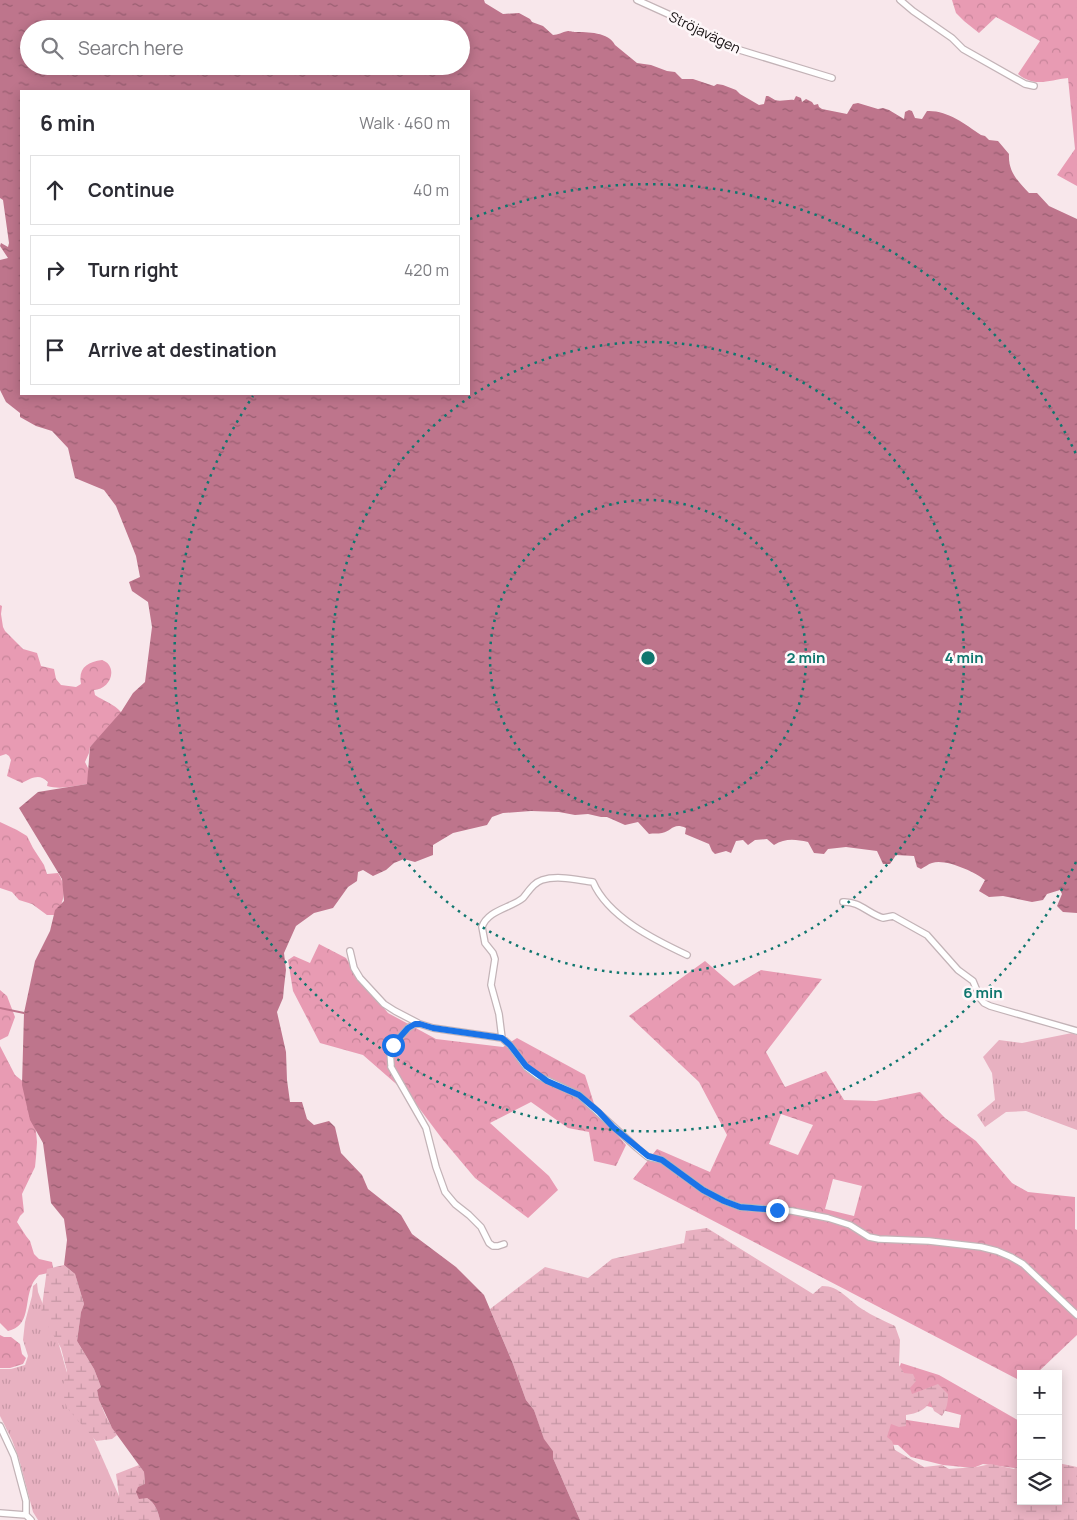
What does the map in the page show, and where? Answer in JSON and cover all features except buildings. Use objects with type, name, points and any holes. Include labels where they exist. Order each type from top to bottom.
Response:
[{"type":"street","name":"Ströjavägen","points":[[637,0],[680,19],[730,47],[832,78]]},
{"type":"street","points":[[900,0],[952,38],[963,49],[1025,84],[1034,86]]},
{"type":"street","points":[[502,1038],[499,1014],[491,985],[495,959],[485,943],[482,926],[487,919],[503,908],[523,898],[540,880],[552,878],[593,882],[604,900],[633,927],[687,956]]},
{"type":"street","points":[[843,902],[857,904],[883,918],[892,916],[927,935],[958,970],[972,982],[984,1003],[1077,1031]]},
{"type":"street","points":[[350,951],[354,968],[360,978],[384,1004],[394,1011],[420,1024],[433,1028],[502,1038],[510,1045],[526,1066],[538,1076],[579,1095],[637,1148],[648,1156],[662,1160],[703,1190],[724,1201],[740,1207],[792,1211],[820,1216],[850,1225],[869,1237],[879,1239],[955,1244],[996,1251],[1022,1264],[1077,1315]]},
{"type":"street","points":[[420,1024],[415,1024],[408,1028],[393,1045],[390,1052],[391,1066],[426,1128],[436,1167],[450,1199],[480,1227],[493,1246],[504,1244]]},
{"type":"street","points":[[0,1426],[14,1456],[26,1501],[26,1515]]},
{"type":"street","points":[[0,1513],[26,1515],[32,1520]]},
{"type":"green space","points":[[952,0],[1077,0],[1077,186],[1057,175],[1075,149],[1068,78],[1036,82],[1030,81],[1018,74],[1040,41],[996,17],[979,33],[956,13]]},
{"type":"green space","points":[[0,605],[2,606],[1,614],[5,631],[23,649],[37,653],[41,666],[54,669],[56,679],[61,685],[76,687],[81,684],[82,670],[92,662],[102,660],[111,669],[109,682],[102,688],[94,690],[95,695],[121,712],[119,718],[90,747],[85,762],[90,779],[87,784],[57,788],[47,786],[48,782],[45,779],[38,777],[22,783],[7,776],[11,760],[6,754],[0,756]]},
{"type":"green space","points":[[0,822],[27,836],[44,865],[47,874],[58,873],[63,884],[64,894],[56,915],[47,915],[32,904],[19,900],[12,892],[0,888]]},
{"type":"green space","points":[[319,944],[346,958],[357,976],[388,1013],[436,1039],[503,1047],[517,1038],[585,1075],[596,1110],[626,1145],[616,1166],[594,1161],[589,1132],[568,1128],[531,1102],[490,1123],[549,1176],[558,1190],[528,1218],[475,1178],[410,1096],[363,1055],[320,1043],[293,991],[288,960],[294,956],[310,963]]},
{"type":"green space","points":[[705,961],[734,986],[761,970],[822,979],[766,1052],[785,1087],[826,1071],[844,1100],[876,1101],[920,1092],[945,1118],[976,1141],[1012,1183],[1028,1192],[1075,1197],[1075,1229],[1077,1230],[1077,1335],[1040,1370],[1017,1370],[1017,1379],[633,1179],[657,1149],[710,1172],[727,1135],[699,1082],[629,1016]],"holes":[[[781,1114],[813,1125],[798,1155],[769,1144]],[[833,1179],[862,1186],[854,1216],[825,1209]]]},
{"type":"green space","points":[[0,990],[7,996],[15,1017],[8,1036],[0,1040]]},
{"type":"green space","points":[[1072,1033],[1077,1035],[1077,1130],[1026,1111],[1006,1112],[985,1127],[977,1115],[995,1100],[992,1073],[983,1057],[999,1040],[1022,1043]]},
{"type":"green space","points":[[0,1046],[15,1075],[25,1083],[35,1121],[37,1142],[35,1167],[22,1194],[24,1212],[17,1222],[30,1241],[34,1254],[39,1259],[52,1262],[53,1268],[48,1273],[39,1275],[32,1284],[24,1319],[15,1328],[8,1331],[0,1323]]},
{"type":"green space","points":[[707,1228],[813,1294],[822,1286],[834,1288],[862,1309],[895,1326],[900,1340],[899,1365],[904,1373],[913,1374],[916,1381],[910,1388],[912,1394],[938,1384],[948,1394],[947,1405],[942,1416],[934,1411],[930,1401],[920,1411],[906,1415],[906,1426],[899,1427],[891,1424],[887,1437],[892,1441],[895,1450],[924,1467],[942,1465],[949,1469],[991,1464],[1014,1469],[1017,1466],[1017,1505],[1062,1505],[1062,1464],[1077,1467],[1077,1520],[580,1520],[553,1458],[553,1451],[544,1440],[534,1410],[526,1400],[490,1309],[545,1267],[588,1278],[612,1259],[684,1243],[686,1231]]},
{"type":"green space","points":[[64,1265],[75,1274],[84,1304],[77,1341],[94,1369],[101,1387],[97,1390],[100,1402],[117,1435],[112,1439],[96,1441],[67,1408],[62,1389],[67,1371],[61,1348],[41,1314],[47,1269]]},
{"type":"green space","points":[[37,1283],[38,1292],[59,1345],[76,1404],[94,1439],[128,1520],[38,1520],[33,1512],[19,1459],[0,1416],[0,1369],[11,1369],[25,1365],[28,1356],[23,1340],[25,1322],[33,1286]]},
{"type":"green space","points":[[0,1335],[11,1337],[20,1344],[22,1354],[26,1358],[23,1364],[10,1368],[0,1368]]},
{"type":"green space","points":[[901,1363],[939,1375],[1017,1420],[1017,1468],[983,1464],[973,1468],[943,1465],[911,1457],[898,1445],[878,1444],[890,1422],[907,1420],[959,1428],[961,1415],[904,1400],[895,1380]]},
{"type":"green space","points":[[139,1465],[144,1472],[147,1498],[156,1508],[160,1520],[118,1520],[115,1510],[119,1496],[116,1474]]},
{"type":"water","points":[[0,0],[484,0],[485,3],[503,14],[519,13],[532,22],[543,26],[553,35],[568,31],[603,35],[608,37],[637,63],[675,72],[682,79],[693,79],[714,86],[717,84],[723,85],[736,90],[759,105],[764,104],[766,96],[780,101],[794,100],[796,96],[801,98],[802,102],[806,99],[814,105],[818,104],[822,109],[847,114],[853,104],[858,103],[889,110],[904,119],[905,112],[909,110],[912,111],[915,118],[922,119],[927,111],[949,115],[989,140],[998,141],[1009,154],[1010,166],[1014,176],[1029,193],[1037,193],[1049,206],[1077,219],[1077,913],[1063,912],[1057,906],[1062,894],[1060,890],[1047,894],[1043,900],[1032,902],[1003,896],[989,897],[979,891],[985,880],[974,873],[944,862],[932,863],[921,869],[917,867],[914,856],[896,855],[890,864],[883,864],[877,851],[846,847],[828,849],[824,854],[814,853],[808,842],[790,840],[774,845],[767,839],[755,840],[748,845],[743,840],[736,841],[731,853],[726,851],[715,854],[709,844],[685,834],[686,828],[682,826],[675,826],[662,833],[649,834],[638,822],[625,825],[607,817],[588,814],[575,815],[559,812],[531,811],[503,813],[492,817],[487,825],[453,833],[433,845],[433,855],[415,862],[404,859],[373,876],[363,870],[358,872],[357,881],[348,887],[333,908],[314,913],[296,926],[284,953],[286,970],[283,998],[277,1012],[286,1052],[290,1102],[302,1102],[307,1119],[314,1125],[329,1121],[335,1127],[341,1153],[362,1175],[368,1189],[401,1215],[412,1234],[456,1267],[484,1295],[526,1400],[534,1410],[544,1439],[553,1451],[553,1458],[580,1520],[160,1520],[152,1502],[147,1498],[139,1499],[136,1492],[138,1487],[145,1484],[144,1472],[112,1428],[99,1400],[97,1390],[101,1387],[94,1369],[77,1341],[84,1304],[75,1274],[64,1265],[67,1240],[64,1219],[51,1203],[43,1143],[30,1120],[22,1085],[24,1013],[35,961],[50,931],[55,910],[64,901],[62,879],[19,808],[38,792],[87,784],[90,747],[121,712],[133,693],[145,682],[152,627],[148,602],[132,591],[129,582],[140,577],[136,556],[116,506],[104,490],[75,478],[68,448],[52,431],[36,426],[20,417],[20,413],[6,402],[0,390],[0,260],[8,258],[0,246],[1,243],[8,247],[9,243],[3,200],[0,198]]},
{"type":"waterway","points":[[0,1008],[24,1013]]},
{"type":"route","points":[[393,1045],[408,1028],[415,1024],[502,1038],[510,1045],[526,1066],[538,1076],[572,1091],[589,1102],[613,1127],[648,1156],[662,1160],[703,1190],[724,1201],[740,1207],[777,1210]]}]
